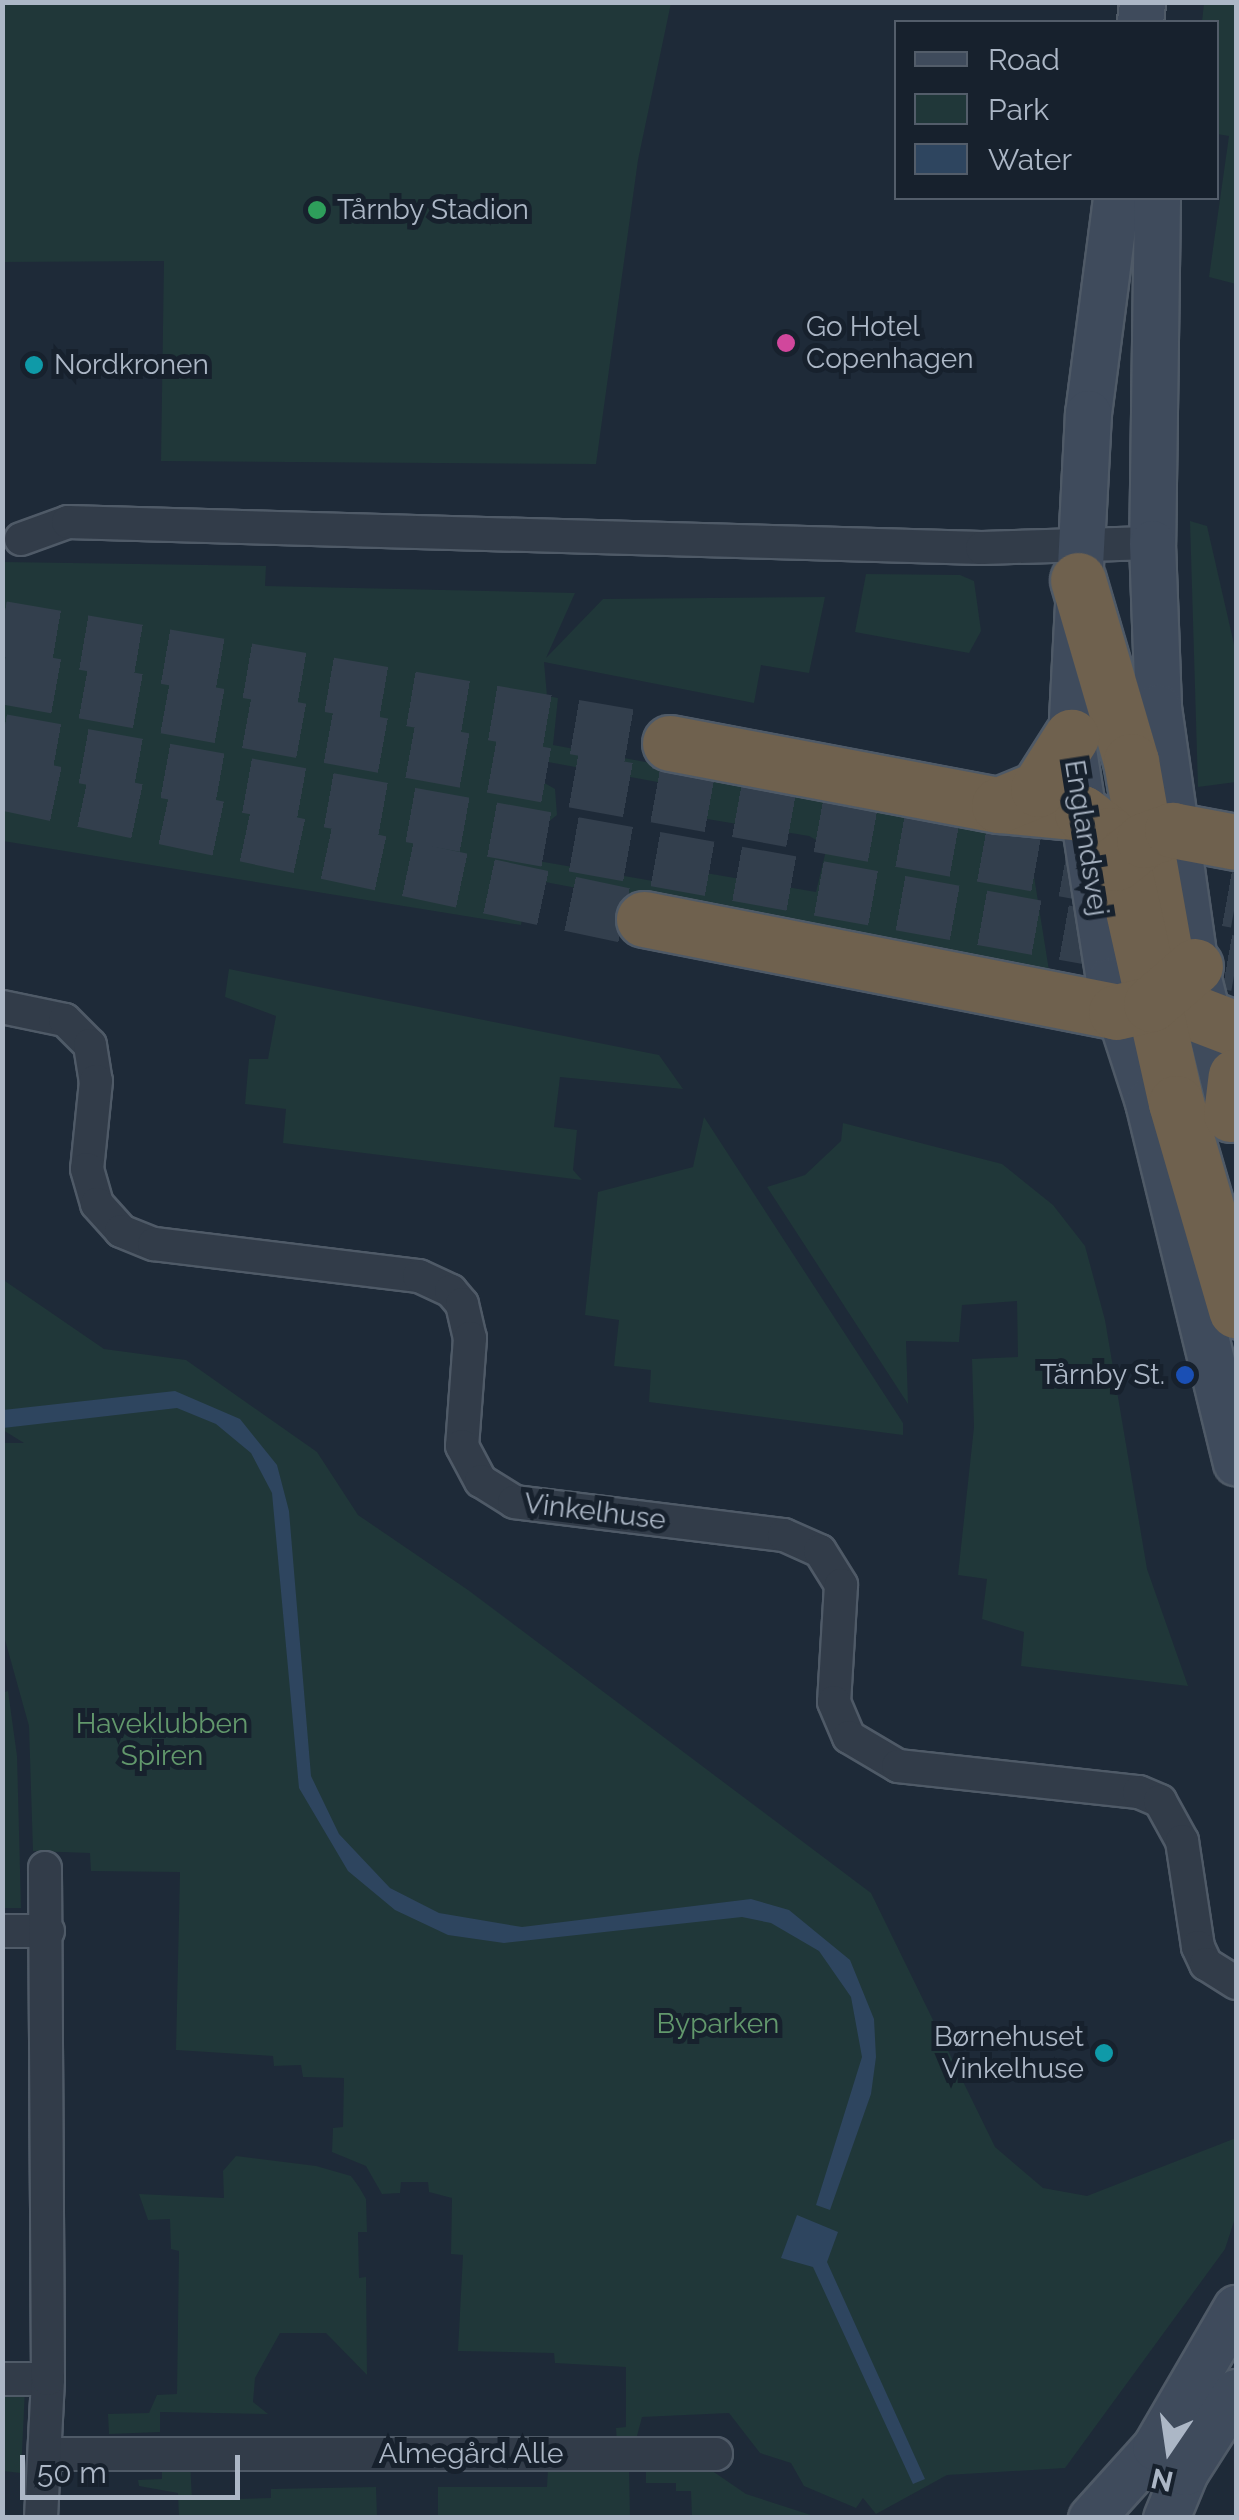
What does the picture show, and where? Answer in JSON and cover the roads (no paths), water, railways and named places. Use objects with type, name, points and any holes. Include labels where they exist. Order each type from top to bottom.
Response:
[{"type":"highway","points":[[1078,564],[1131,760],[1132,855],[1158,992],[1236,1310]]},
{"type":"highway","points":[[998,805],[1038,788],[1070,737]]},
{"type":"highway","points":[[670,743],[998,805],[1082,814],[1132,855],[1236,842]]},
{"type":"highway","points":[[644,919],[1158,992],[1224,1027]]},
{"type":"main road","name":"Englandsvej","points":[[1082,814],[1070,737],[1078,564],[1088,413],[1116,200]]},
{"type":"main road","points":[[1132,855],[1158,708],[1152,543],[1158,200]]},
{"type":"main road","points":[[1158,992],[1148,1102],[1236,1462]]},
{"type":"main road","points":[[1224,1027],[1235,1109]]},
{"type":"main road","points":[[1090,2518],[1155,2447],[1236,2308]]},
{"type":"main road","points":[[1166,2518],[1184,2472],[1236,2392]]},
{"type":"street","points":[[21,539],[68,522],[982,548],[1078,564],[1152,543]]},
{"type":"street","name":"Vinkelhuse","points":[[2,1008],[65,1020],[90,1046],[96,1080],[87,1169],[96,1204],[121,1231],[154,1244],[419,1276],[450,1291],[462,1304],[470,1338],[462,1446],[480,1481],[514,1502],[784,1535],[820,1551],[841,1585],[834,1702],[850,1737],[898,1766],[1139,1792],[1160,1801],[1182,1841],[1198,1946],[1206,1964],[1236,1982]]},
{"type":"street","points":[[41,2518],[48,2379],[45,1868]]},
{"type":"street","points":[[2,1931],[48,1931]]},
{"type":"street","points":[[2,2379],[48,2379]]},
{"type":"street","name":"Almegård Alle","points":[[47,2454],[716,2454]]},
{"type":"water","points":[[175,1391],[240,1419],[277,1465],[289,1511],[311,1776],[339,1834],[390,1888],[439,1913],[522,1927],[751,1899],[789,1910],[850,1960],[874,2019],[876,2057],[871,2094],[830,2210],[816,2205],[862,2057],[851,1997],[819,1951],[771,1923],[742,1917],[504,1943],[448,1935],[395,1910],[348,1871],[299,1788],[272,1493],[251,1453],[216,1424],[177,1408],[3,1428],[3,1410]]},
{"type":"water","points":[[797,2215],[838,2232],[827,2262],[925,2479],[913,2484],[813,2267],[781,2258]]},
{"type":"tunnel","points":[[2,628],[670,743]]},
{"type":"tunnel","points":[[2,676],[1236,900]]},
{"type":"tunnel","points":[[2,741],[1236,963]]},
{"type":"tunnel","points":[[2,782],[644,919]]},
{"type":"place","name":"Tårnby Stadion","points":[[317,210]]},
{"type":"place","name":"Go Hotel Copenhagen","points":[[786,343]]},
{"type":"place","name":"Nordkronen","points":[[34,365]]},
{"type":"place","name":"Tårnby St.","points":[[1185,1375]]},
{"type":"place","name":"Børnehuset Vinkelhuse","points":[[1104,2053]]},
{"type":"park label","name":"Haveklubben Spiren","points":[[162,1740]]},
{"type":"park label","name":"Byparken","points":[[718,2024]]}]
